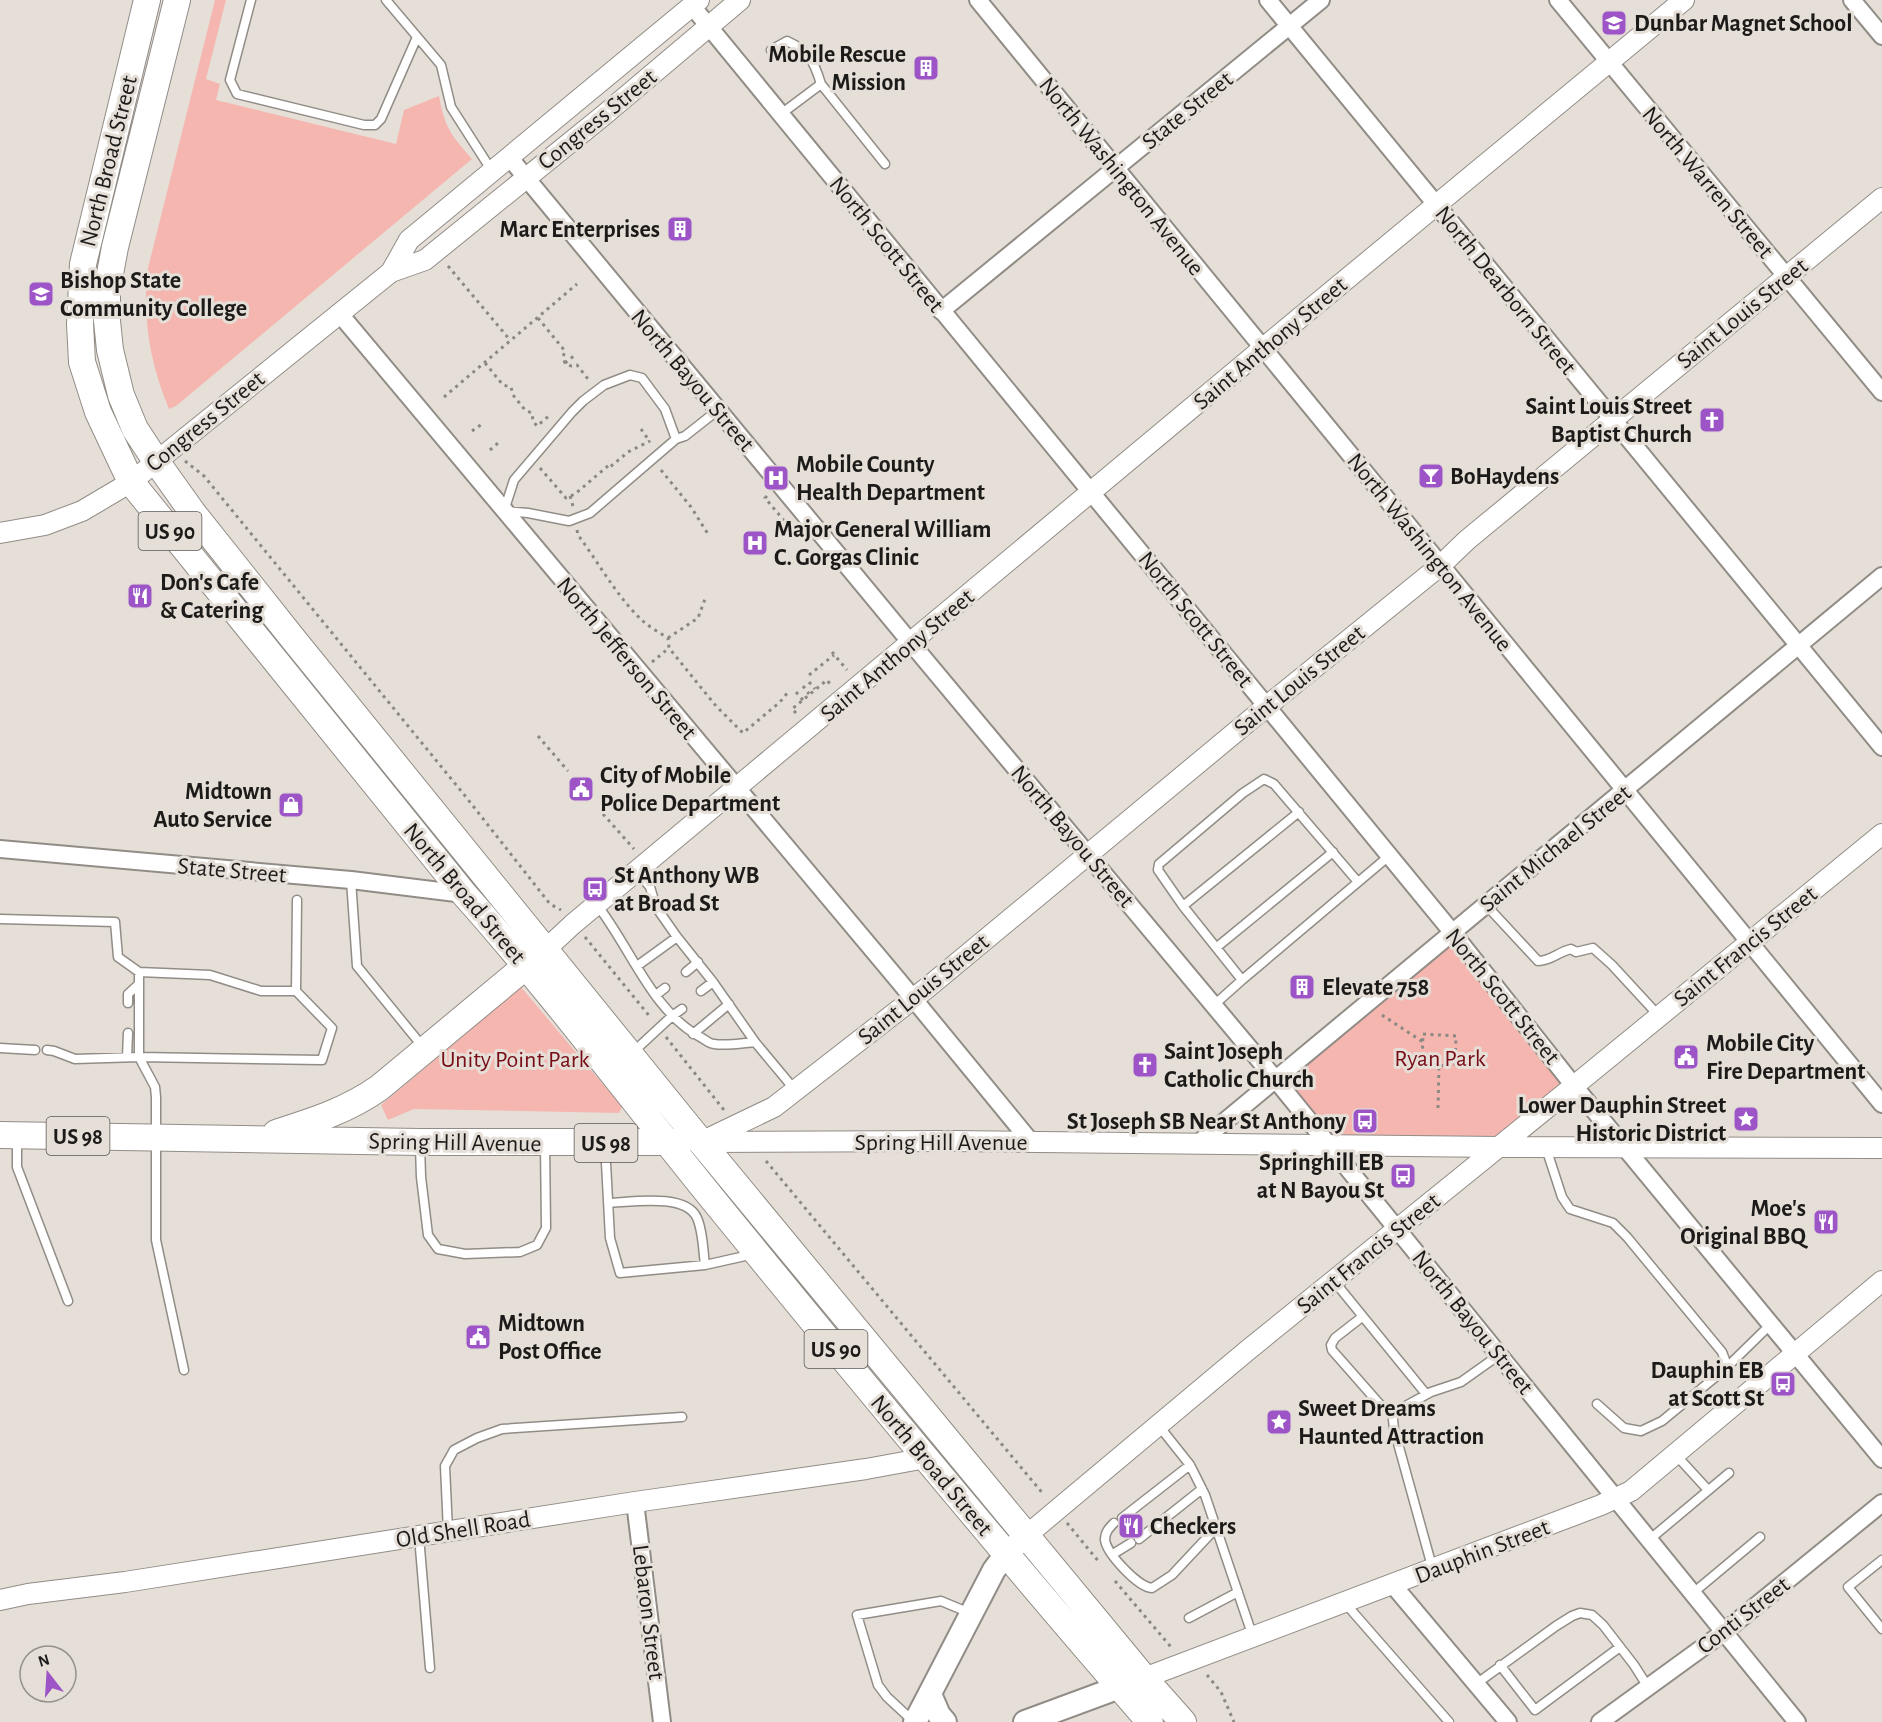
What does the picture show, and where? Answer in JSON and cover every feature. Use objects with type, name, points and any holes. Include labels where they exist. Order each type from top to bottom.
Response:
[{"type":"main road","name":"North Broad Street","points":[[147,0],[83,264],[80,324],[82,362],[95,402],[131,482],[758,1254],[1005,1554],[1120,1688]]},
{"type":"main road","name":"North Broad Street","points":[[177,0],[115,247],[107,290],[110,350],[121,394],[135,429],[163,455],[193,513],[287,631],[701,1142],[1144,1678]]},
{"type":"main road","name":"Saint Anthony Street","points":[[257,1139],[334,1114],[380,1088],[545,950]]},
{"type":"main road","name":"Spring Hill Avenue","points":[[9,1136],[420,1142],[701,1142]]},
{"type":"main road","name":"Saint Francis Street","points":[[914,1722],[994,1570],[1005,1554],[1027,1535]]},
{"type":"main road","name":"Dauphin Street","points":[[1025,1722],[1144,1678]]},
{"type":"main road","name":"US 90","points":[[1144,1678],[1183,1722]]},
{"type":"main road","name":"US 90","points":[[1120,1688],[1150,1722]]},
{"type":"main road","points":[[930,1695],[939,1715],[945,1722]]},
{"type":"street","name":"Congress Street","points":[[0,533],[45,525],[81,512],[131,482],[391,272],[425,260],[604,115],[740,0]]},
{"type":"street","name":"North Washington Avenue","points":[[978,0],[1882,1104]]},
{"type":"street","name":"North Dearborn Street","points":[[1268,0],[1882,747]]},
{"type":"street","name":"State Street","points":[[941,311],[1321,0]]},
{"type":"street","name":"North Warren Street","points":[[1557,0],[1882,392]]},
{"type":"street","name":"Saint Anthony Street","points":[[545,950],[573,924],[1436,204],[1684,0]]},
{"type":"street","points":[[1852,0],[1882,36]]},
{"type":"street","name":"Congress Street","points":[[391,272],[409,240],[696,3]]},
{"type":"street","name":"North Scott Street","points":[[696,3],[709,25],[941,311],[1882,1459]]},
{"type":"street","name":"North Bayou Street","points":[[509,158],[910,643],[1276,1080],[1797,1722]]},
{"type":"street","name":"Saint Louis Street","points":[[701,1142],[774,1107],[913,998],[1441,565],[1467,540],[1882,198]]},
{"type":"street","name":"North Jefferson Street","points":[[339,313],[1031,1142]]},
{"type":"street","name":"Saint Michael Street","points":[[1200,1142],[1882,576]]},
{"type":"street","name":"Saint Francis Street","points":[[1027,1535],[1397,1229],[1882,834]]},
{"type":"street","name":"State Street","points":[[0,849],[351,880],[464,894]]},
{"type":"street","name":"Spring Hill Avenue","points":[[701,1142],[1200,1142],[1499,1147],[1882,1148]]},
{"type":"street","name":"Dauphin Street","points":[[1144,1678],[1433,1570],[1615,1499],[1630,1491],[1882,1281]]},
{"type":"street","name":"Old Shell Road","points":[[0,1600],[927,1458]]},
{"type":"street","name":"Lebaron Street","points":[[635,1502],[661,1722]]},
{"type":"street","name":"Conti Street","points":[[1600,1722],[1724,1632],[1882,1503]]},
{"type":"street","points":[[1393,1585],[1508,1722]]},
{"type":"lane","points":[[251,0],[230,80],[237,94],[364,125],[375,125],[381,119],[417,36]]},
{"type":"lane","points":[[386,0],[441,65],[451,107],[492,172]]},
{"type":"lane","points":[[771,50],[787,41],[800,46],[815,64],[821,84],[885,164]]},
{"type":"lane","points":[[781,114],[821,84]]},
{"type":"lane","points":[[676,439],[665,409],[642,378],[630,375],[604,385],[572,412],[514,480],[504,510],[568,521],[590,513],[676,439],[685,436],[718,410]]},
{"type":"lane","points":[[1242,980],[1159,874],[1159,864],[1243,793],[1264,779],[1274,784],[1358,882]]},
{"type":"lane","points":[[1183,906],[1299,812]]},
{"type":"lane","points":[[1217,947],[1333,852]]},
{"type":"lane","points":[[1214,1005],[1389,856]]},
{"type":"lane","points":[[637,872],[650,887],[656,907],[677,937],[713,982],[755,1042],[795,1090]]},
{"type":"lane","points":[[351,880],[357,966],[425,1050]]},
{"type":"lane","points":[[47,1050],[75,1059],[140,1057],[322,1060],[332,1028],[296,991],[297,900]]},
{"type":"lane","points":[[597,905],[672,1016],[693,1034],[713,1044],[755,1042]]},
{"type":"lane","points":[[1486,905],[1538,961],[1551,959],[1559,952],[1571,949],[1576,952],[1593,948],[1659,1016]]},
{"type":"lane","points":[[0,919],[115,922],[118,957],[139,972],[210,975],[261,991],[296,991]]},
{"type":"lane","points":[[637,966],[677,937]]},
{"type":"lane","points":[[686,972],[698,962]]},
{"type":"lane","points":[[139,972],[140,1057],[155,1087],[156,1100],[156,1240],[184,1370]]},
{"type":"lane","points":[[701,992],[713,982]]},
{"type":"lane","points":[[128,1003],[128,994],[139,984]]},
{"type":"lane","points":[[656,995],[665,988]]},
{"type":"lane","points":[[693,1034],[729,1004]]},
{"type":"lane","points":[[631,1054],[682,1009]]},
{"type":"lane","points":[[127,1057],[128,1033]]},
{"type":"lane","points":[[0,1048],[35,1050]]},
{"type":"lane","points":[[9,1136],[17,1167],[68,1300]]},
{"type":"lane","points":[[420,1142],[421,1177],[428,1234],[438,1249],[465,1254],[520,1252],[537,1245],[546,1228],[545,1143]]},
{"type":"lane","points":[[605,1143],[610,1238],[620,1273],[701,1265],[758,1254]]},
{"type":"lane","points":[[1546,1147],[1562,1197],[1570,1209],[1613,1223],[1627,1237],[1722,1352],[1725,1360],[1724,1370]]},
{"type":"lane","points":[[609,1203],[647,1201],[681,1203],[693,1211],[698,1220],[701,1265]]},
{"type":"lane","points":[[677,1262],[701,1265]]},
{"type":"lane","points":[[638,1271],[653,1264]]},
{"type":"lane","points":[[1334,1281],[1426,1395]]},
{"type":"lane","points":[[1362,1317],[1335,1338],[1331,1344],[1332,1350],[1383,1408],[1400,1409],[1426,1395],[1461,1382],[1499,1355]]},
{"type":"lane","points":[[1597,1404],[1624,1428],[1641,1431],[1662,1421],[1724,1370],[1771,1324]]},
{"type":"lane","points":[[1392,1410],[1394,1429],[1433,1570]]},
{"type":"lane","points":[[448,1531],[445,1466],[454,1450],[477,1438],[502,1428],[682,1417]]},
{"type":"lane","points":[[1158,1425],[1190,1465],[1202,1489],[1253,1636]]},
{"type":"lane","points":[[1675,1454],[1708,1490]]},
{"type":"lane","points":[[1190,1465],[1118,1521],[1106,1532],[1105,1542],[1126,1571],[1140,1584],[1152,1588],[1172,1575],[1216,1528]]},
{"type":"lane","points":[[1649,1540],[1729,1473]]},
{"type":"lane","points":[[1113,1554],[1135,1541],[1202,1489]]},
{"type":"lane","points":[[419,1536],[430,1668]]},
{"type":"lane","points":[[1693,1593],[1760,1537]]},
{"type":"lane","points":[[1882,1560],[1848,1587],[1882,1629]]},
{"type":"lane","points":[[1189,1618],[1238,1592]]},
{"type":"lane","points":[[914,1722],[887,1697],[878,1685],[857,1614],[941,1601],[972,1614]]},
{"type":"lane","points":[[1345,1603],[1449,1722]]},
{"type":"lane","points":[[1476,1684],[1556,1626],[1581,1613],[1592,1615],[1598,1620],[1648,1687]]},
{"type":"lane","points":[[1500,1665],[1535,1710],[1620,1647]]},
{"type":"path","points":[[436,251],[510,340]]},
{"type":"path","points":[[444,397],[577,284]]},
{"type":"path","points":[[537,318],[565,351],[563,357],[565,363],[571,366],[577,365],[597,390]]},
{"type":"path","points":[[565,363],[575,355]]},
{"type":"path","points":[[484,362],[503,385],[511,387]]},
{"type":"path","points":[[505,392],[511,387]]},
{"type":"path","points":[[511,387],[513,395],[525,410],[532,413]]},
{"type":"path","points":[[527,417],[532,413]]},
{"type":"path","points":[[532,413],[533,421],[537,426]]},
{"type":"path","points":[[472,431],[482,424]]},
{"type":"path","points":[[641,429],[653,448]]},
{"type":"path","points":[[537,464],[566,498],[575,494],[628,452],[650,441]]},
{"type":"path","points":[[490,450],[498,443]]},
{"type":"path","points":[[163,455],[204,476],[466,797],[550,904],[563,912]]},
{"type":"path","points":[[660,469],[691,507],[708,534]]},
{"type":"path","points":[[570,496],[578,535],[620,596],[645,623],[668,639],[669,648],[716,706],[743,733],[780,702],[789,691]]},
{"type":"path","points":[[782,518],[792,530]]},
{"type":"path","points":[[668,639],[698,618],[705,599]]},
{"type":"path","points":[[809,675],[833,653],[848,671]]},
{"type":"path","points":[[792,709],[827,680]]},
{"type":"path","points":[[809,682],[816,689]]},
{"type":"path","points":[[803,686],[809,694]]},
{"type":"path","points":[[796,692],[803,700]]},
{"type":"path","points":[[538,736],[568,771]]},
{"type":"path","points":[[603,814],[635,851]]},
{"type":"path","points":[[1382,1015],[1423,1042]]},
{"type":"path","points":[[1423,1034],[1456,1036],[1455,1066],[1422,1065],[1423,1042],[1423,1034]]},
{"type":"path","points":[[1438,1108],[1439,1065]]},
{"type":"path","points":[[781,1180],[1040,1491]]},
{"type":"path","points":[[1070,1527],[1100,1563]]},
{"type":"path","points":[[1115,1581],[1167,1644]]},
{"type":"path","points":[[1210,1677],[1221,1692],[1234,1722]]},
{"type":"green space","points":[[215,0],[226,0],[206,79],[220,84],[216,100],[396,144],[404,110],[439,96],[450,130],[472,159],[176,406],[169,409],[162,392],[149,342],[146,308],[147,272]]},
{"type":"green space","name":"Ryan Park","points":[[1452,932],[1574,1086],[1499,1147],[1328,1144],[1276,1080]]},
{"type":"green space","name":"Unity Point Park","points":[[521,987],[622,1107],[619,1113],[414,1109],[388,1120],[381,1105]]},
{"type":"place","name":"Dunbar Magnet School","points":[[1614,23]]},
{"type":"place","name":"Mobile Rescue Mission","points":[[926,68]]},
{"type":"place","name":"Marc Enterprises","points":[[680,229]]},
{"type":"place","name":"Bishop State Community College","points":[[41,294]]},
{"type":"place","name":"Saint Louis Street Baptist Church","points":[[1712,420]]},
{"type":"place","name":"BoHaydens","points":[[1431,476]]},
{"type":"place","name":"Mobile County Health Department","points":[[776,478]]},
{"type":"place","name":"Major General William C. Gorgas Clinic","points":[[755,543]]},
{"type":"place","name":"Don's Cafe & Catering","points":[[140,596]]},
{"type":"place","name":"City of Mobile Police Department","points":[[581,789]]},
{"type":"place","name":"Midtown Auto Service","points":[[291,805]]},
{"type":"place","name":"St Anthony WB at Broad St","points":[[595,889]]},
{"type":"place","name":"Elevate 758","points":[[1302,987]]},
{"type":"place","name":"Mobile City Fire Department","points":[[1686,1057]]},
{"type":"place","name":"Saint Joseph Catholic Church","points":[[1145,1065]]},
{"type":"place","name":"Lower Dauphin Street Historic District","points":[[1746,1119]]},
{"type":"place","name":"St Joseph SB Near St Anthony","points":[[1365,1121]]},
{"type":"place","name":"Springhill EB at N Bayou St","points":[[1403,1176]]},
{"type":"place","name":"Moe's Original BBQ","points":[[1826,1222]]},
{"type":"place","name":"Midtown Post Office","points":[[478,1337]]},
{"type":"place","name":"Dauphin EB at Scott St","points":[[1783,1384]]},
{"type":"place","name":"Sweet Dreams Haunted Attraction","points":[[1279,1422]]},
{"type":"place","name":"Checkers","points":[[1131,1526]]}]
